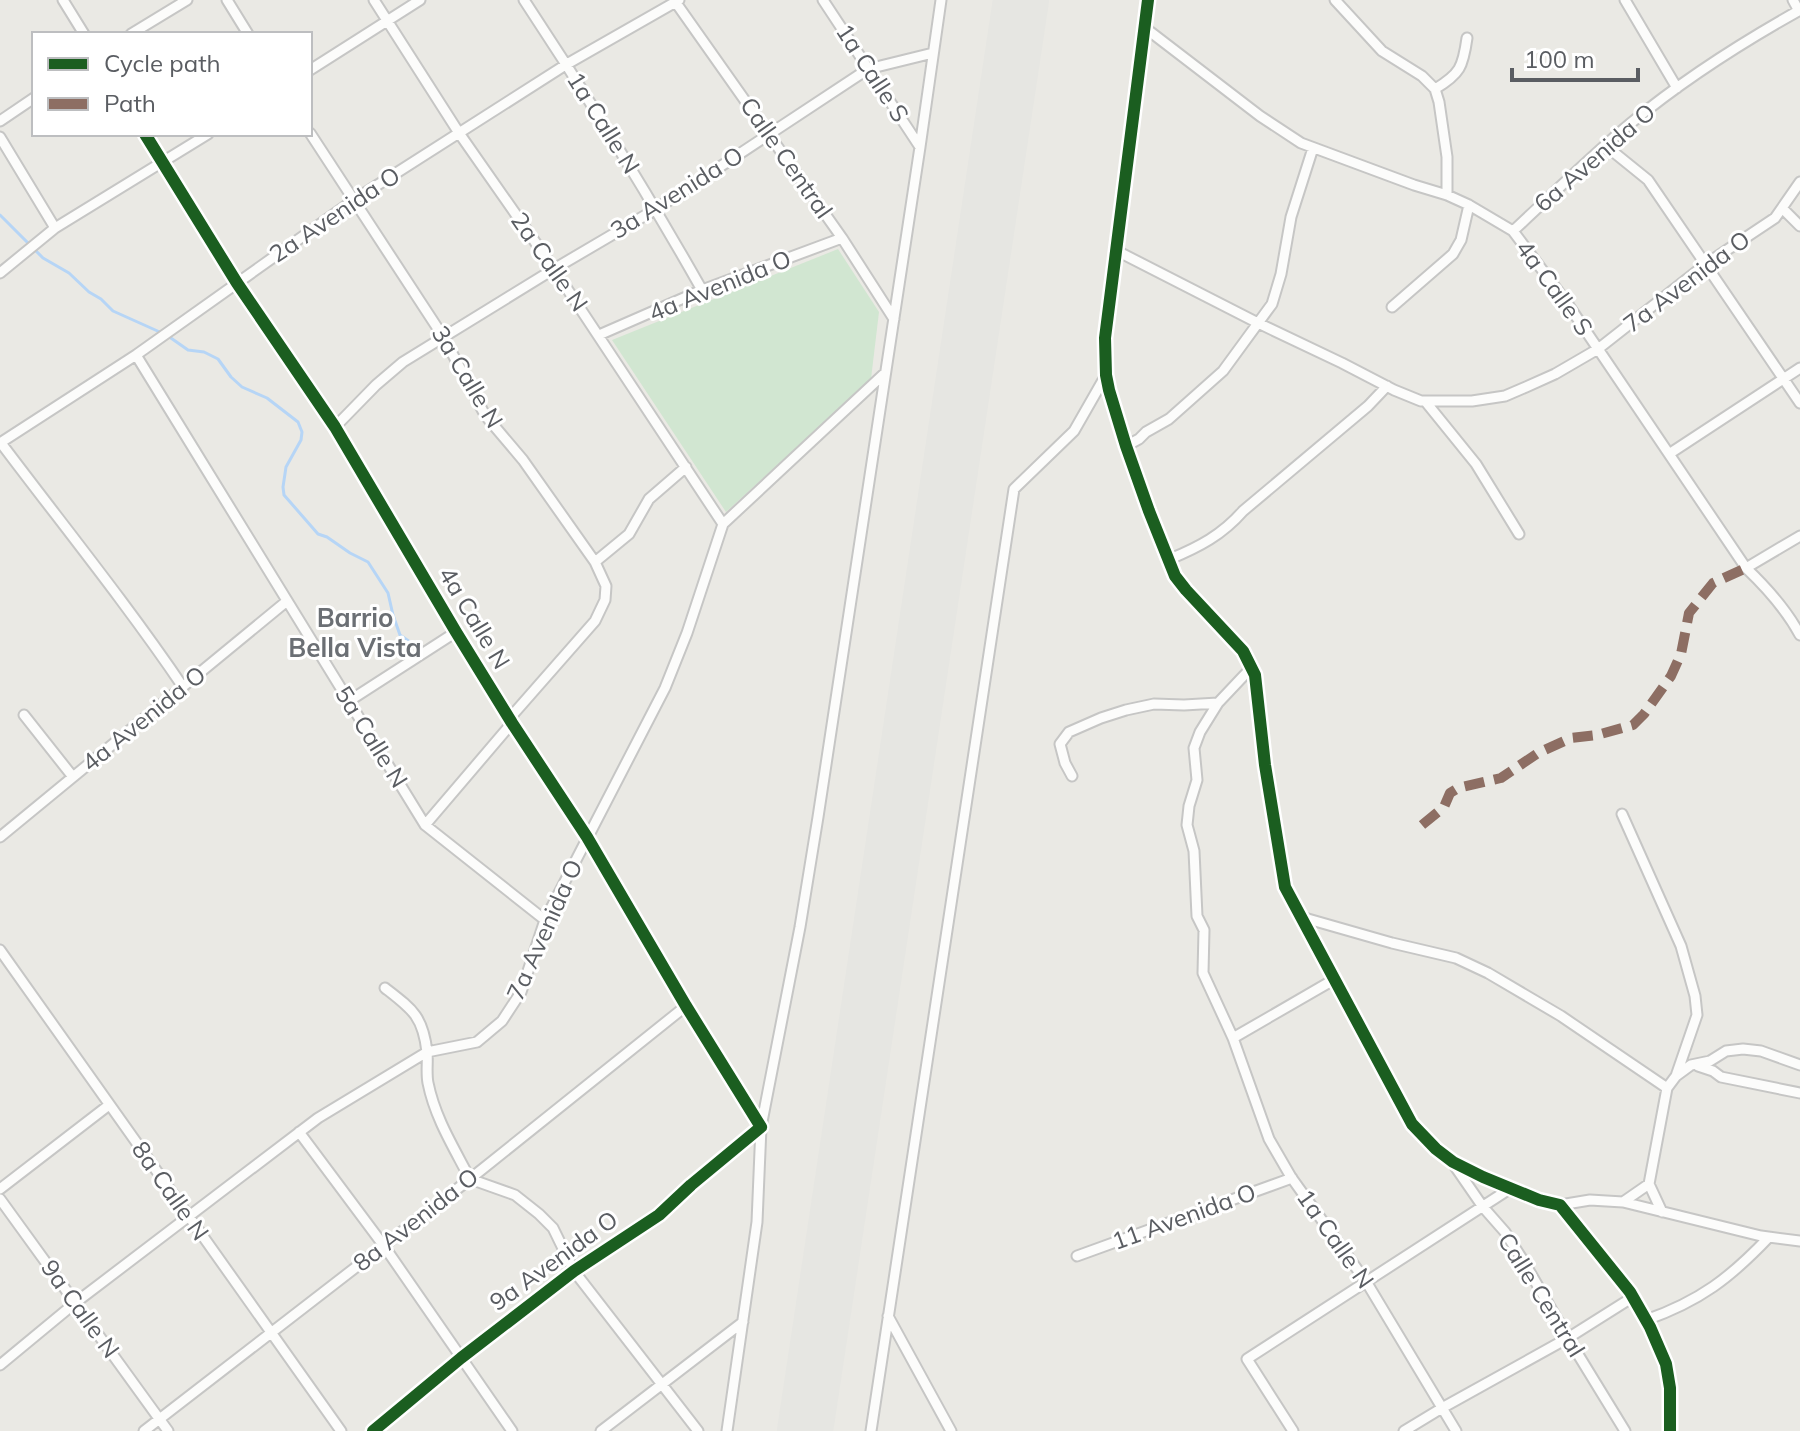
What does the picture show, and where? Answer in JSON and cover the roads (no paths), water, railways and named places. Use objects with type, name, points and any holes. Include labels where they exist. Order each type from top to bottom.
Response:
[{"type":"street","points":[[63,0],[83,32]]},
{"type":"street","points":[[134,32],[187,0]]},
{"type":"street","points":[[227,0],[247,32]]},
{"type":"street","name":"2a Calle N","points":[[374,0],[459,133],[599,335],[723,524]]},
{"type":"street","points":[[312,69],[420,0]]},
{"type":"street","name":"1a Calle N","points":[[524,0],[567,64],[702,290]]},
{"type":"street","name":"1a Calle S","points":[[823,0],[920,147]]},
{"type":"street","points":[[727,1431],[758,1209],[761,1127],[813,848],[941,0]]},
{"type":"street","points":[[1148,0],[1105,338],[1106,375],[1126,446],[1175,576],[1243,651],[1255,675],[1265,765],[1285,887],[1412,1124],[1453,1162],[1539,1200],[1560,1205],[1590,1200],[1623,1202],[1769,1237],[1800,1241]]},
{"type":"street","points":[[1335,0],[1382,51],[1422,76],[1435,89],[1447,157],[1447,195]]},
{"type":"street","points":[[1625,0],[1677,88]]},
{"type":"street","points":[[1793,0],[1800,10]]},
{"type":"street","name":"2a Avenida O","points":[[0,443],[136,355],[354,200],[567,64],[676,1]]},
{"type":"street","name":"Calle Central","points":[[676,1],[842,238],[894,319]]},
{"type":"street","name":"6a Avenida O","points":[[1513,231],[1630,124],[1755,35],[1800,10]]},
{"type":"street","name":"4a Calle S","points":[[1144,27],[1260,116],[1301,143],[1447,195],[1513,231],[1567,303],[1746,568],[1768,589],[1800,635]]},
{"type":"street","points":[[1435,89],[1452,79],[1464,63],[1467,38]]},
{"type":"street","name":"3a Avenida O","points":[[335,427],[403,362],[656,209],[868,69],[933,53]]},
{"type":"street","points":[[0,121],[32,99]]},
{"type":"street","name":"4a Calle N","points":[[146,136],[237,283],[335,427],[456,632],[587,837],[761,1127]]},
{"type":"street","points":[[0,273],[55,228],[205,136]]},
{"type":"street","name":"3a Calle N","points":[[312,136],[444,338],[485,415],[523,460],[595,562],[606,586],[605,600],[595,621],[511,721]]},
{"type":"street","points":[[0,137],[55,228]]},
{"type":"street","points":[[1606,146],[1648,180],[1800,403]]},
{"type":"street","points":[[1126,446],[1169,419],[1223,371],[1272,304],[1291,217],[1313,148]]},
{"type":"street","name":"7a Avenida O","points":[[1425,401],[1472,401],[1505,396],[1555,374],[1598,349],[1706,264],[1775,218],[1800,182]]},
{"type":"street","points":[[1392,307],[1453,254],[1461,240],[1469,205]]},
{"type":"street","points":[[1782,208],[1800,226]]},
{"type":"street","name":"4a Avenida O","points":[[599,335],[702,290],[842,238]]},
{"type":"street","points":[[1117,251],[1387,386],[1425,401],[1476,464],[1519,534]]},
{"type":"street","name":"5a Calle N","points":[[136,355],[425,825],[545,920]]},
{"type":"street","points":[[1669,454],[1800,368]]},
{"type":"street","name":"7a Avenida O","points":[[0,1365],[75,1303],[318,1118],[427,1052],[477,1042],[502,1021],[521,992],[545,920],[665,688],[687,633],[723,524],[886,372]]},
{"type":"street","points":[[871,1431],[1014,489],[1074,431],[1106,375]]},
{"type":"street","points":[[1170,559],[1201,546],[1231,525],[1243,511],[1368,406],[1387,386]]},
{"type":"street","points":[[0,443],[92,560],[183,687]]},
{"type":"street","points":[[595,562],[629,534],[649,499],[686,467]]},
{"type":"street","points":[[1746,568],[1800,536]]},
{"type":"street","name":"4a Avenida O","points":[[0,837],[287,601]]},
{"type":"street","points":[[349,701],[456,632]]},
{"type":"street","name":"1a Calle N","points":[[1252,667],[1218,703],[1194,748],[1197,780],[1187,825],[1194,851],[1197,916],[1204,930],[1203,973],[1233,1038],[1269,1139],[1292,1178],[1367,1283],[1456,1431]]},
{"type":"street","points":[[1072,776],[1060,744],[1069,732],[1101,718],[1154,704],[1218,703]]},
{"type":"street","points":[[24,715],[73,777]]},
{"type":"street","points":[[425,825],[511,721]]},
{"type":"street","points":[[1622,814],[1681,946],[1697,1015],[1676,1076],[1667,1088],[1649,1184],[1662,1212]]},
{"type":"street","points":[[1301,917],[1456,958],[1561,1016],[1667,1088]]},
{"type":"street","name":"8a Calle N","points":[[0,950],[341,1431]]},
{"type":"street","points":[[1233,1038],[1335,979]]},
{"type":"street","points":[[385,988],[413,1010],[422,1027],[428,1082],[440,1122],[470,1179],[515,1195],[553,1228],[574,1271],[698,1431]]},
{"type":"street","name":"8a Avenida O","points":[[144,1431],[470,1179],[686,1006]]},
{"type":"street","points":[[1676,1076],[1726,1051],[1743,1049],[1761,1051],[1800,1065]]},
{"type":"street","points":[[1694,1065],[1721,1077],[1800,1093]]},
{"type":"street","points":[[0,1189],[109,1105]]},
{"type":"street","name":"9a Avenida O","points":[[373,1431],[574,1271],[659,1215],[761,1127]]},
{"type":"street","points":[[299,1132],[384,1246],[512,1431]]},
{"type":"street","name":"Calle Central","points":[[1453,1162],[1483,1207],[1505,1232],[1625,1431]]},
{"type":"street","name":"11 Avenida O","points":[[1077,1256],[1292,1178]]},
{"type":"street","points":[[1623,1202],[1649,1184]]},
{"type":"street","points":[[1293,1431],[1247,1359],[1511,1188]]},
{"type":"street","name":"9a Calle N","points":[[0,1199],[159,1419]]},
{"type":"street","points":[[1560,1205],[1633,1297],[1646,1320],[1666,1364],[1670,1388],[1670,1431]]},
{"type":"street","points":[[1646,1320],[1698,1298],[1769,1237]]},
{"type":"street","points":[[1404,1431],[1568,1338],[1633,1297]]},
{"type":"street","points":[[888,1316],[951,1431]]},
{"type":"street","points":[[601,1431],[743,1322]]},
{"type":"street","points":[[159,1419],[168,1431]]},
{"type":"waterway","points":[[0,215],[43,258],[69,273],[113,311],[162,333]]},
{"type":"waterway","points":[[168,336],[188,350],[204,352],[218,359],[242,387],[267,398],[298,422],[301,440],[286,467],[284,495],[318,534],[368,562],[388,593],[400,635],[410,642]]},
{"type":"district","name":"Barrio Bella Vista","points":[[355,633]]}]
